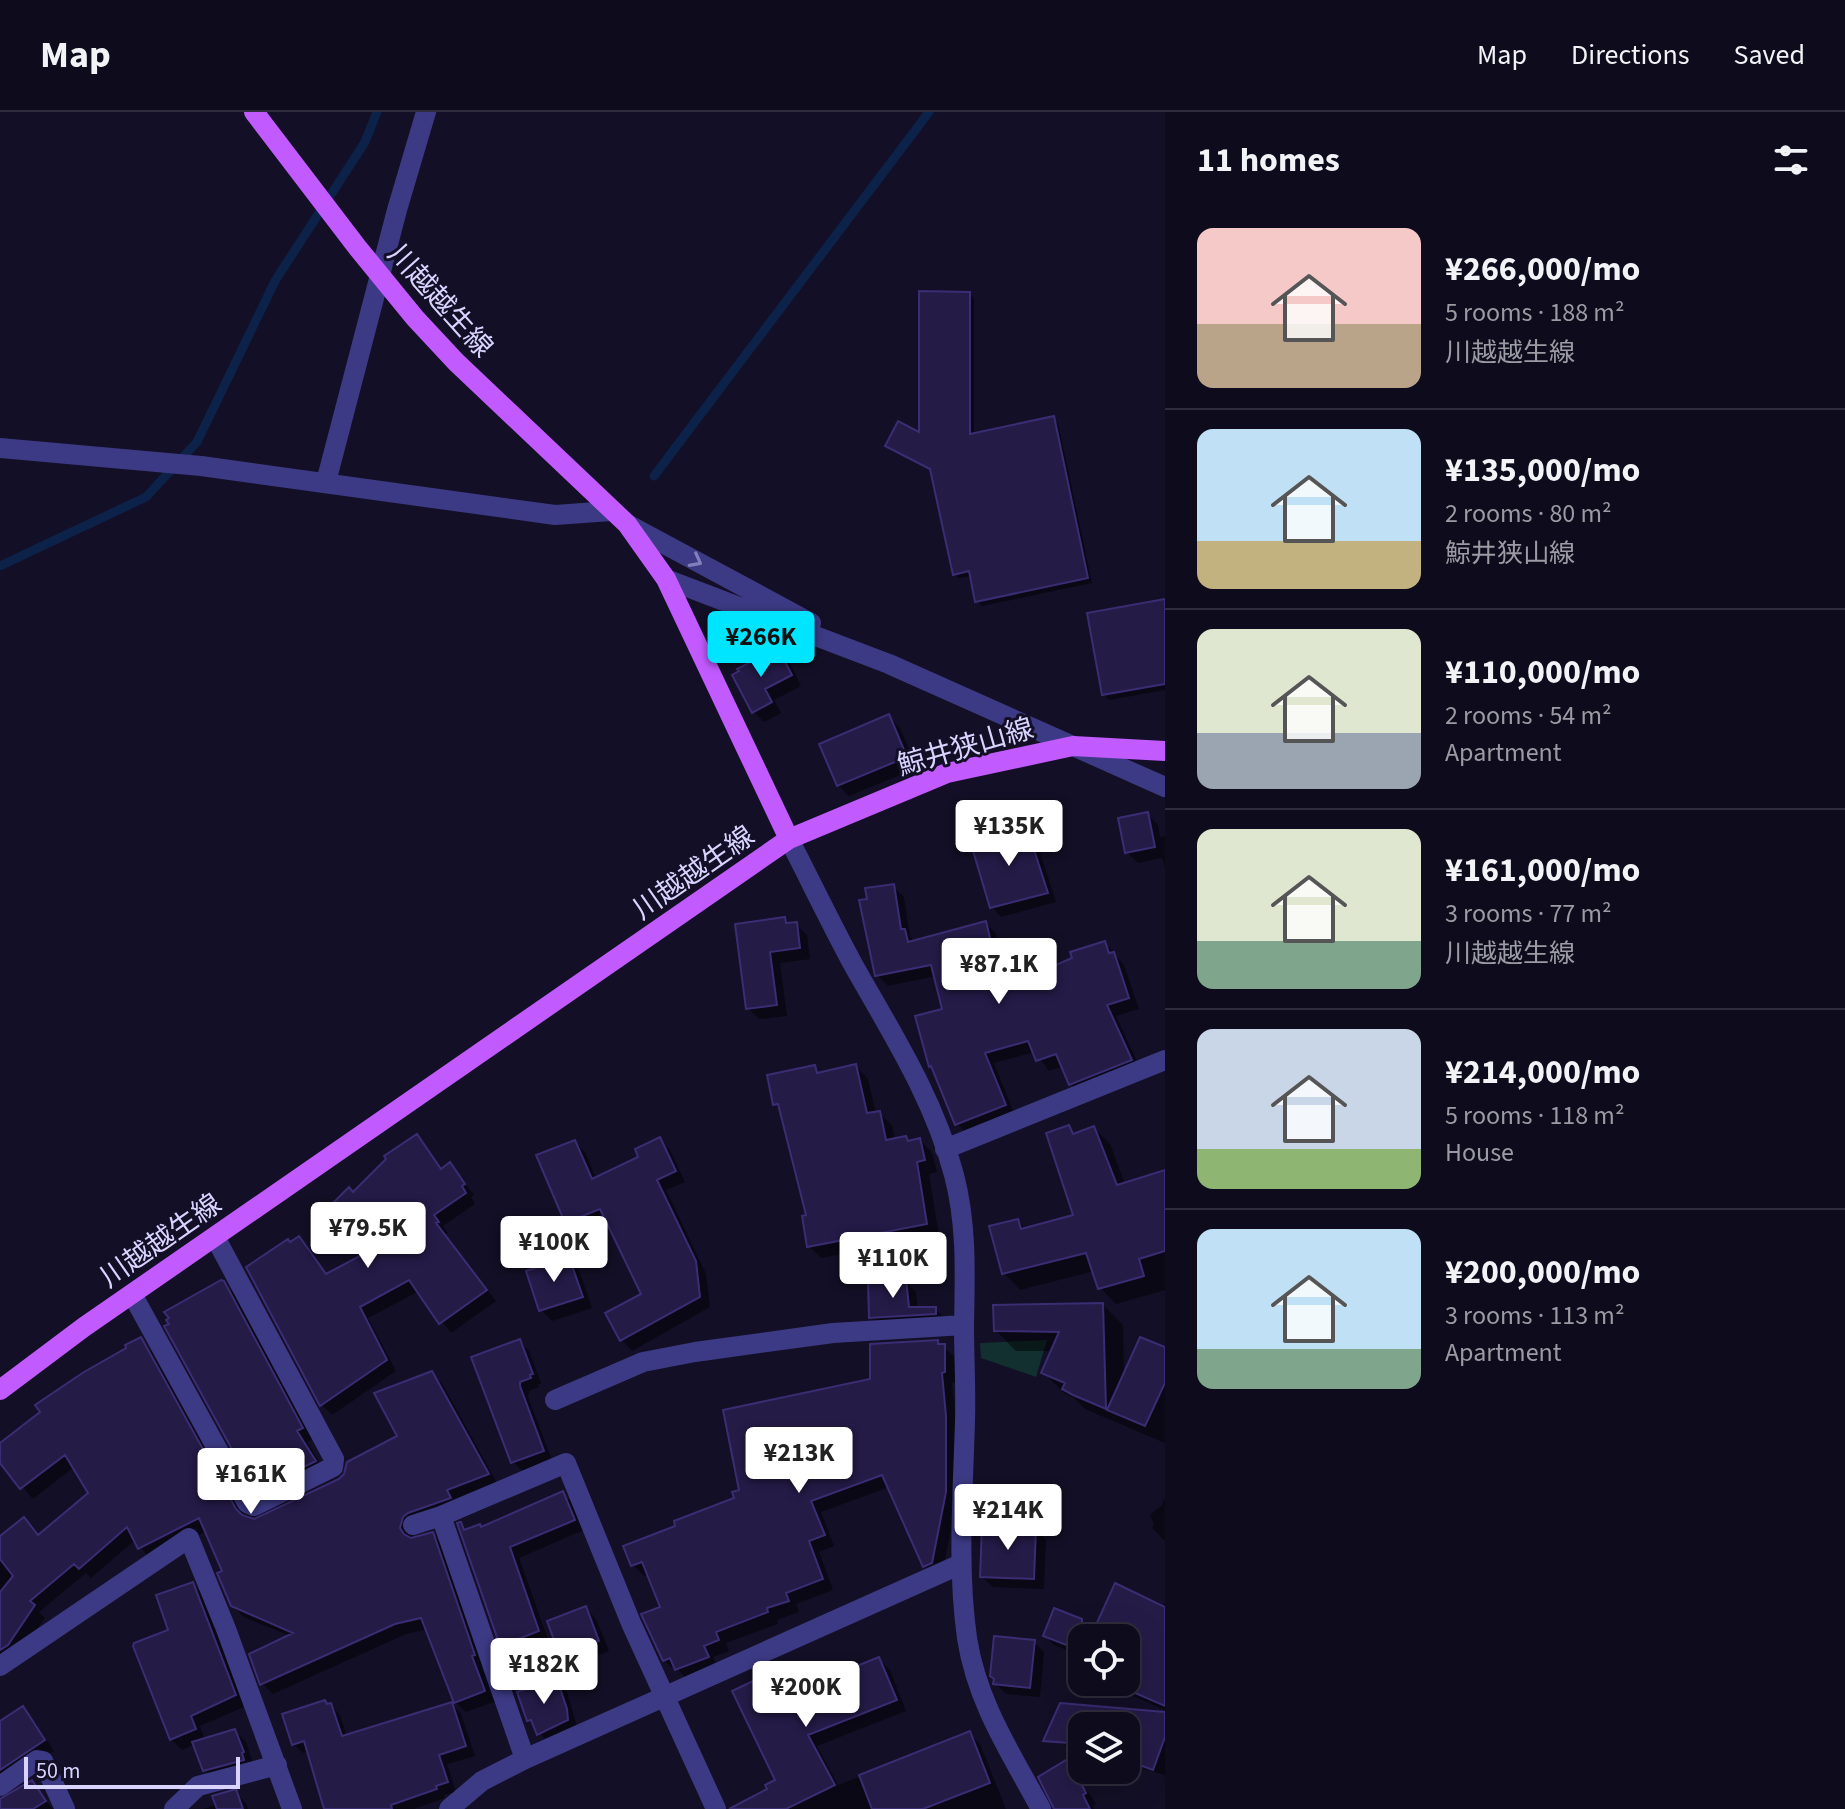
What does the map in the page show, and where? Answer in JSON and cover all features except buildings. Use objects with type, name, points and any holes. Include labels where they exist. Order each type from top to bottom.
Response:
[{"type":"main road","name":"川越越生線","points":[[0,1390],[132,1294],[789,839],[666,579],[619,518],[456,362],[388,287],[254,112]]},
{"type":"main road","name":"鯨井狭山線","points":[[789,839],[947,773],[1073,746],[1165,751]]},
{"type":"street","points":[[326,482],[397,210],[426,112]]},
{"type":"street","points":[[0,448],[159,461],[555,515],[619,518],[889,664]]},
{"type":"street","points":[[666,579],[889,664],[1165,787]]},
{"type":"street","points":[[789,839],[854,967],[905,1053],[928,1101],[954,1175],[966,1257],[961,1564],[967,1640],[980,1687],[1006,1750],[1041,1809]]},
{"type":"street","points":[[945,1149],[1165,1060]]},
{"type":"street","points":[[132,1294],[247,1503],[254,1506],[333,1467],[334,1459],[215,1237]]},
{"type":"street","points":[[555,1400],[643,1362],[695,1352],[833,1333],[964,1325]]},
{"type":"street","points":[[413,1525],[566,1463],[631,1623],[716,1809]]},
{"type":"street","points":[[441,1516],[525,1759]]},
{"type":"street","points":[[0,1666],[189,1538],[292,1809]]},
{"type":"street","points":[[449,1809],[482,1781],[525,1759],[961,1564]]},
{"type":"street","points":[[0,1786],[37,1760],[43,1761],[65,1809]]},
{"type":"street","points":[[174,1809],[198,1786],[277,1765]]},
{"type":"green space","points":[[1047,1340],[1036,1377],[981,1358],[980,1343]]},
{"type":"waterway","points":[[0,566],[146,497],[197,442],[275,281],[365,142],[377,112]]},
{"type":"waterway","points":[[654,476],[929,112]]}]
